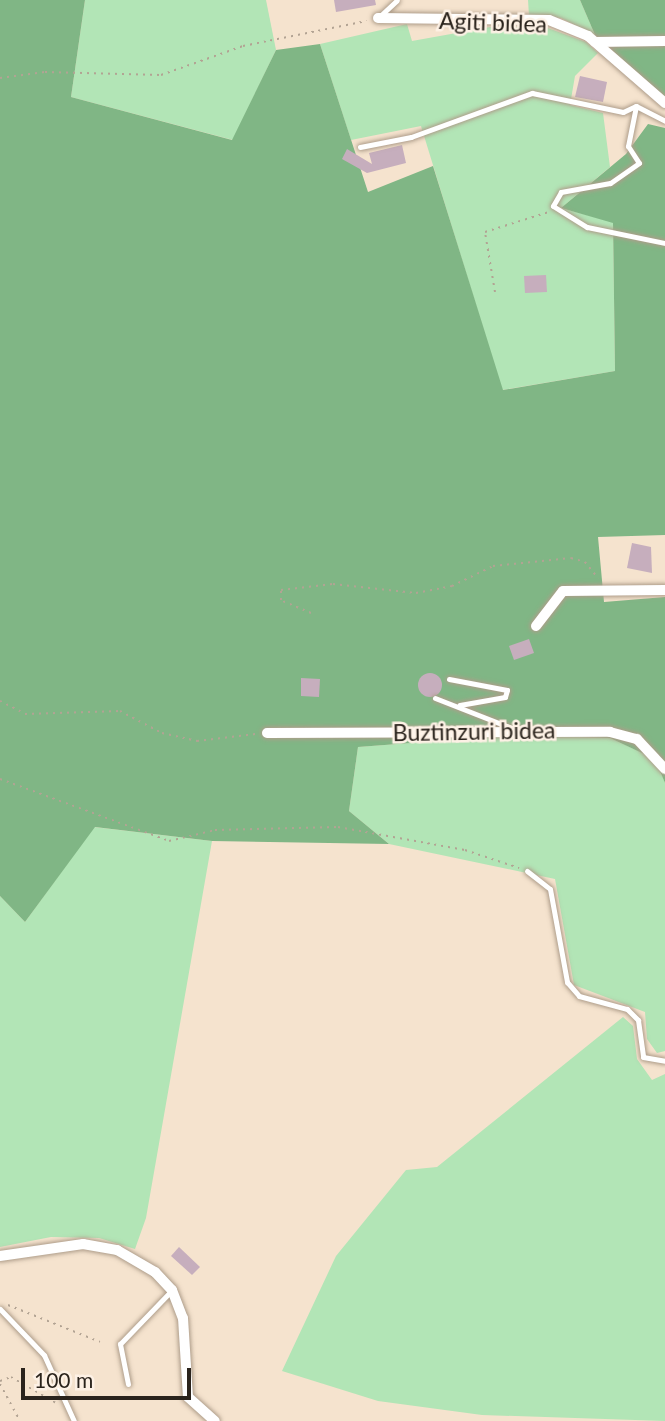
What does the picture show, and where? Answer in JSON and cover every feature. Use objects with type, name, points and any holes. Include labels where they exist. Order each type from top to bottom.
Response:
[{"type":"street","name":"Agiti bidea","points":[[378,18],[549,20],[595,42],[665,103]]},
{"type":"street","points":[[595,42],[665,41]]},
{"type":"street","points":[[536,626],[563,591],[665,590]]},
{"type":"street","name":"Buztinzuri bidea","points":[[267,733],[516,730],[637,739],[665,769]]},
{"type":"street","points":[[0,1256],[66,1244],[105,1247],[140,1262],[172,1290],[186,1331],[186,1388],[193,1406],[215,1421]]},
{"type":"lane","points":[[378,18],[397,0]]},
{"type":"lane","points":[[360,148],[411,137],[524,94],[624,112],[636,106]]},
{"type":"lane","points":[[636,106],[665,121]]},
{"type":"lane","points":[[636,106],[628,146],[639,163],[610,183],[561,192],[556,209],[587,227],[665,243]]},
{"type":"lane","points":[[449,678],[507,690],[505,697],[460,705]]},
{"type":"lane","points":[[435,698],[460,705],[516,730]]},
{"type":"lane","points":[[527,871],[550,889],[567,982],[579,996],[626,1009],[638,1020],[643,1057],[665,1061]]},
{"type":"lane","points":[[128,1384],[120,1344],[172,1290]]},
{"type":"lane","points":[[0,1309],[30,1336],[71,1405],[74,1421]]},
{"type":"path","points":[[0,78],[45,72],[161,75],[243,46],[378,18]]},
{"type":"path","points":[[495,292],[485,232],[556,209]]},
{"type":"path","points":[[311,613],[278,594],[333,583],[416,593],[493,566],[571,558],[592,567],[603,592]]},
{"type":"path","points":[[0,701],[25,714],[120,711],[162,733],[197,741],[267,733]]},
{"type":"path","points":[[0,779],[170,841],[215,830],[338,827],[368,837],[465,850],[527,871]]},
{"type":"path","points":[[0,1304],[100,1342]]},
{"type":"path","points":[[20,1421],[0,1382],[11,1377],[71,1405]]},
{"type":"green space","points":[[0,0],[85,0],[71,97],[232,140],[276,50],[320,44],[368,192],[433,166],[503,390],[615,371],[613,223],[561,208],[626,154],[648,124],[665,128],[665,535],[598,537],[604,602],[665,597],[665,783],[655,759],[610,738],[515,735],[358,747],[349,811],[389,844],[212,841],[95,827],[25,922],[0,896]]},
{"type":"green space","points":[[85,0],[266,0],[276,50],[233,140],[71,97]]},
{"type":"green space","points":[[528,0],[580,0],[595,35],[561,18],[529,16]]},
{"type":"green space","points":[[580,0],[665,0],[665,97],[595,35]]},
{"type":"green space","points":[[407,24],[412,41],[490,27],[545,27],[586,42],[598,53],[575,76],[570,105],[603,113],[610,167],[561,208],[613,222],[615,371],[502,390],[421,126],[351,140],[320,44]]},
{"type":"green space","points":[[515,735],[610,738],[656,759],[665,783],[665,1051],[657,1053],[647,1039],[645,1012],[574,985],[555,879],[389,844],[349,811],[358,747]]},
{"type":"green space","points":[[94,827],[212,841],[146,1218],[135,1249],[99,1238],[51,1237],[0,1247],[0,896],[25,922]]},
{"type":"green space","points":[[623,1017],[633,1026],[637,1059],[652,1080],[665,1074],[665,1421],[482,1415],[378,1401],[282,1371],[336,1256],[406,1170],[437,1167]]},
{"type":"building","points":[[334,0],[375,0],[376,5],[336,12]]},
{"type":"building","points":[[580,76],[607,82],[603,102],[575,97]]},
{"type":"building","points":[[402,145],[406,163],[367,173],[342,159],[347,149],[372,164],[369,153]]},
{"type":"building","points":[[546,275],[547,292],[525,293],[524,276]]},
{"type":"building","points":[[632,543],[651,547],[652,573],[627,568]]},
{"type":"building","points":[[529,639],[534,653],[514,660],[509,646]]},
{"type":"building","points":[[430,673],[438,677],[442,685],[438,693],[430,697],[422,693],[418,685],[422,677]]},
{"type":"building","points":[[301,678],[320,679],[319,697],[301,696]]},
{"type":"building","points":[[179,1247],[200,1267],[192,1275],[171,1256]]}]
